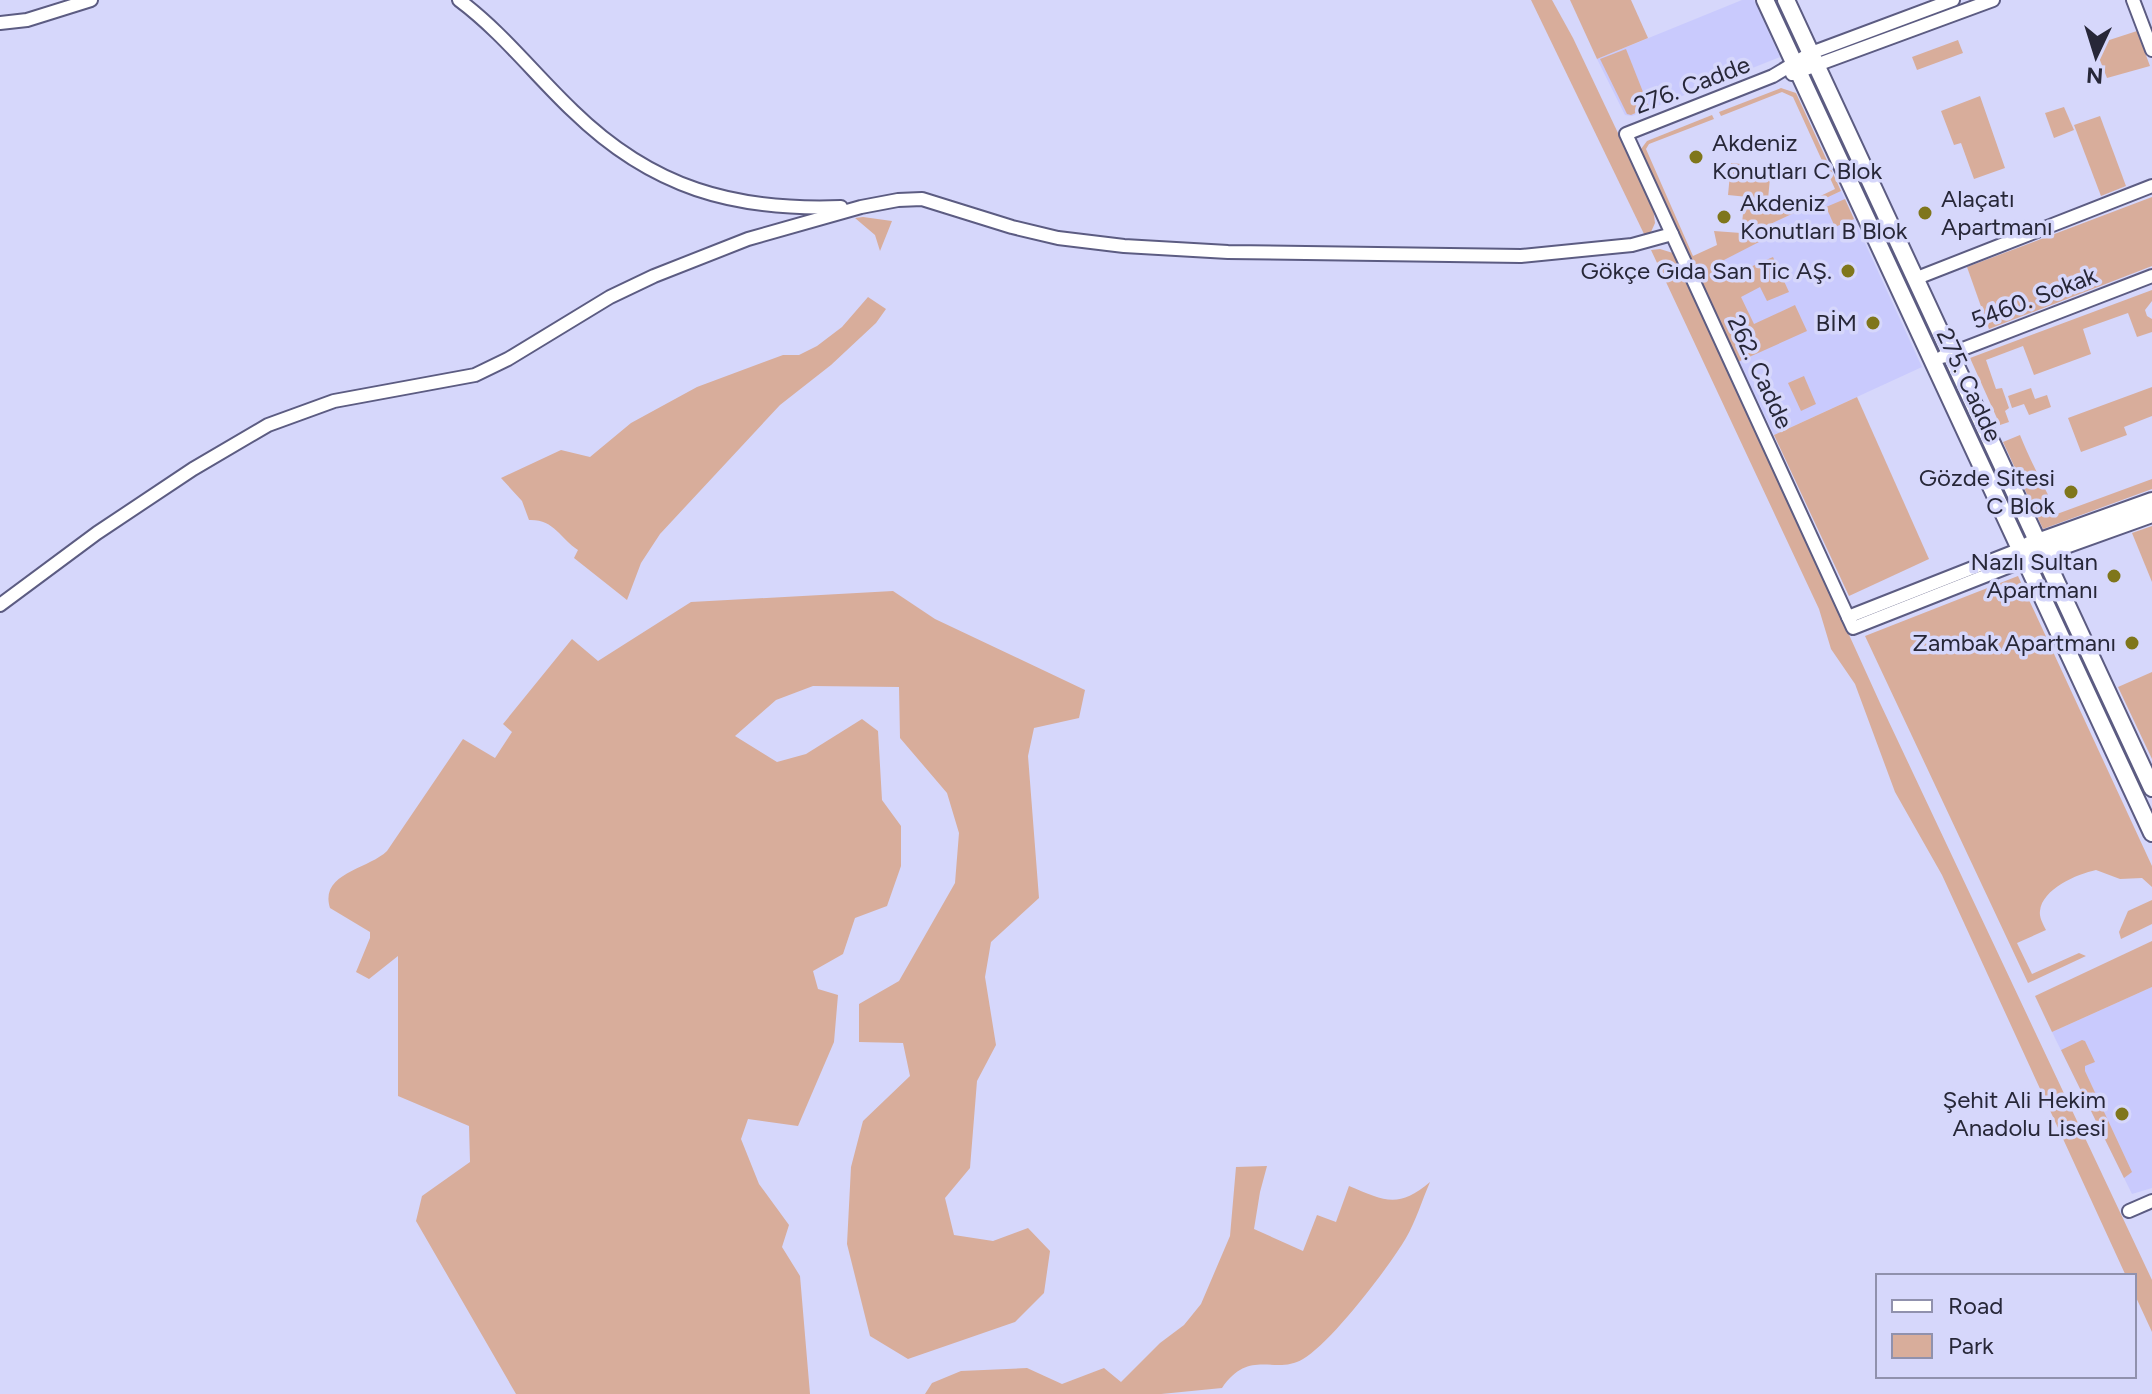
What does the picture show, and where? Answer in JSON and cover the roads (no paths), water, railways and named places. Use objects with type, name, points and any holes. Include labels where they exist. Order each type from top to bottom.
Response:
[{"type":"street","points":[[0,23],[27,20],[91,0]]},
{"type":"street","points":[[459,0],[494,30],[595,131],[661,174],[695,190],[736,202],[796,208],[861,207]]},
{"type":"street","name":"275. Cadde","points":[[1765,0],[2152,833]]},
{"type":"street","name":"275. Cadde","points":[[1786,0],[2151,784]]},
{"type":"street","name":"276. Cadde","points":[[1626,134],[1796,67],[1953,0]]},
{"type":"street","name":"276. Cadde","points":[[1814,59],[1993,0]]},
{"type":"street","points":[[2133,0],[2152,50]]},
{"type":"street","name":"262. Cadde","points":[[1626,134],[1851,623],[2021,555]]},
{"type":"street","points":[[1917,278],[2152,186]]},
{"type":"street","points":[[0,605],[97,533],[193,469],[268,425],[334,401],[475,375],[508,359],[610,297],[698,256],[861,207],[922,199],[1058,238],[1137,247],[1228,252],[1521,256],[1632,245],[1672,234]]},
{"type":"street","name":"5460. Sokak","points":[[1931,361],[2152,276]]},
{"type":"street","points":[[2021,555],[2152,501]]},
{"type":"street","points":[[2040,548],[2152,514]]},
{"type":"street","points":[[2132,790],[2151,784]]},
{"type":"street","points":[[2129,1211],[2152,1201]]},
{"type":"place","name":"Akdeniz Konutları C Blok","points":[[1696,157]]},
{"type":"place","name":"Alaçatı Apartmanı","points":[[1925,213]]},
{"type":"place","name":"Akdeniz Konutları B Blok","points":[[1724,217]]},
{"type":"place","name":"Gökçe Gıda San Tic AŞ.","points":[[1848,271]]},
{"type":"place","name":"BİM","points":[[1873,323]]},
{"type":"place","name":"Gözde Sitesi C Blok","points":[[2071,492]]},
{"type":"place","name":"Nazlı Sultan Apartmanı","points":[[2114,576]]},
{"type":"place","name":"Zambak Apartmanı","points":[[2132,643]]},
{"type":"place","name":"Şehit Ali Hekim Anadolu Lisesi","points":[[2122,1114]]}]
